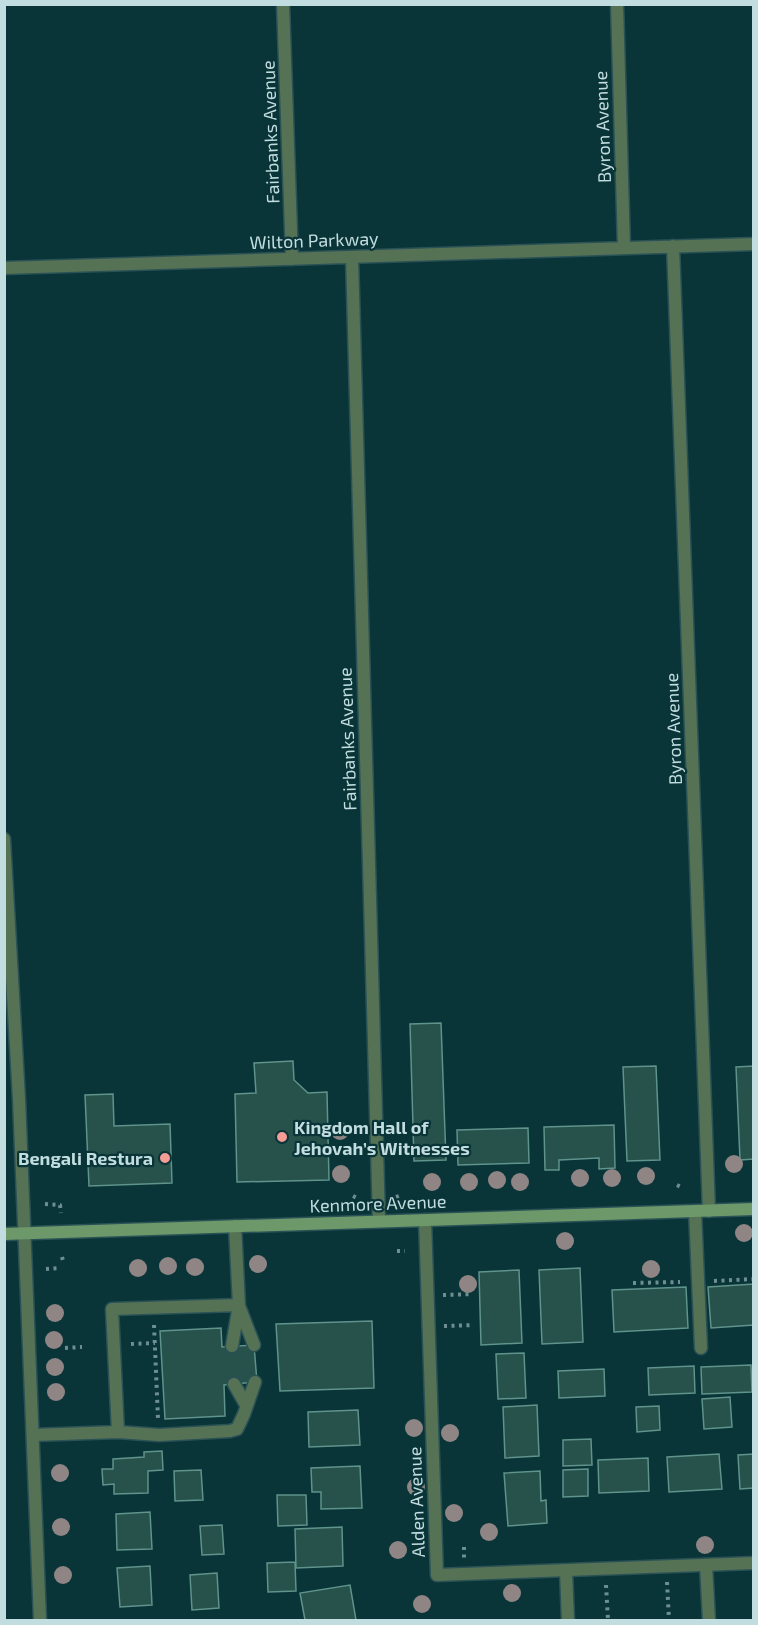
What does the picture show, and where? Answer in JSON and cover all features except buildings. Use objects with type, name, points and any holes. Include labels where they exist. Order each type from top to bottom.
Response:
[{"type":"main road","name":"Kenmore Avenue","points":[[4,1234],[753,1209]]},
{"type":"street","name":"Fairbanks Avenue","points":[[284,4],[292,259]]},
{"type":"street","name":"Byron Avenue","points":[[617,4],[624,248]]},
{"type":"street","points":[[673,246],[753,244]]},
{"type":"street","name":"Wilton Parkway","points":[[4,268],[673,246]]},
{"type":"street","name":"Byron Avenue","points":[[673,246],[709,1210]]},
{"type":"street","name":"Fairbanks Avenue","points":[[352,257],[379,1221]]},
{"type":"street","points":[[4,838],[24,1233],[40,1620]]},
{"type":"street","points":[[695,1211],[701,1348]]},
{"type":"street","name":"Alden Avenue","points":[[425,1220],[437,1575],[753,1563]]},
{"type":"street","points":[[232,1346],[239,1305],[235,1226]]},
{"type":"street","points":[[239,1305],[254,1345]]},
{"type":"street","points":[[118,1432],[112,1309],[239,1305]]},
{"type":"street","points":[[33,1435],[118,1432],[159,1435],[230,1431],[237,1429],[255,1382]]},
{"type":"street","points":[[234,1384],[246,1405]]},
{"type":"street","points":[[706,1565],[709,1620]]},
{"type":"street","points":[[566,1570],[568,1620]]},
{"type":"path","points":[[677,1185],[683,1188]]},
{"type":"path","points":[[396,1197],[402,1195]]},
{"type":"path","points":[[45,1204],[60,1205],[61,1213]]},
{"type":"path","points":[[397,1251],[405,1251]]},
{"type":"path","points":[[46,1269],[63,1266],[62,1257]]},
{"type":"path","points":[[441,1295],[473,1294]]},
{"type":"path","points":[[442,1326],[474,1325]]},
{"type":"path","points":[[154,1326],[159,1426]]},
{"type":"path","points":[[130,1344],[155,1343]]},
{"type":"path","points":[[64,1348],[82,1347]]},
{"type":"path","points":[[464,1546],[464,1557]]},
{"type":"path","points":[[668,1593],[669,1620]]},
{"type":"path","points":[[607,1596],[608,1620]]},
{"type":"place","name":"Kingdom Hall of Jehovah’s Witnesses","points":[[282,1137]]},
{"type":"place","name":"Bengali Restura","points":[[165,1158]]}]
